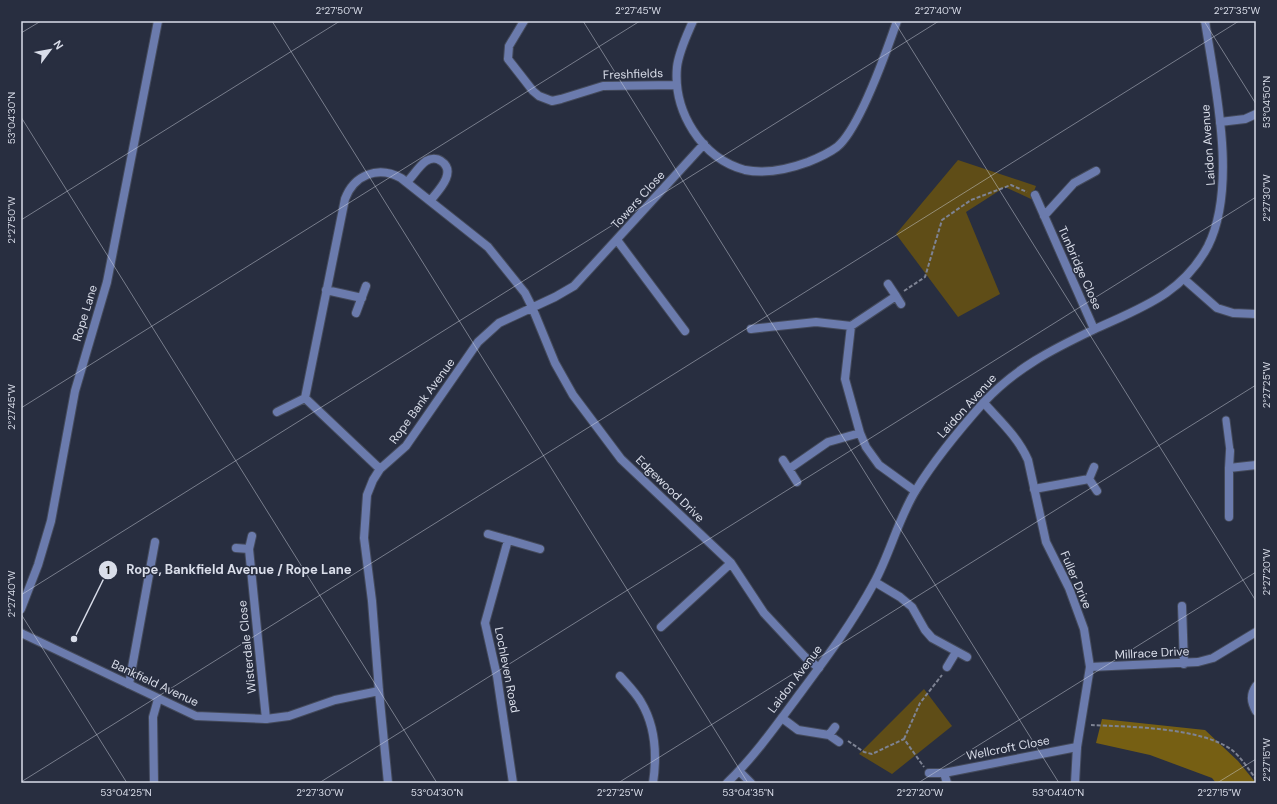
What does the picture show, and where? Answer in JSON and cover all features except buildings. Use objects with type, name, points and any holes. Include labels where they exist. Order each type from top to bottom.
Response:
[{"type":"street","name":"Rope Lane","points":[[21,609],[38,565],[51,521],[75,391],[107,282],[158,21]]},
{"type":"street","name":"Freshfields","points":[[524,21],[509,46],[508,59],[533,91],[546,99],[561,100],[603,86],[677,85]]},
{"type":"street","points":[[692,21],[681,49],[677,66],[678,96],[684,114],[694,132],[704,144],[724,161],[746,170],[754,171],[784,168],[801,164],[830,152],[845,139],[854,124],[897,21]]},
{"type":"street","name":"Laidon Avenue","points":[[727,783],[739,771],[782,718],[850,624],[875,582],[915,491],[947,446],[984,403],[1009,377],[1042,356],[1094,329],[1154,302],[1184,279],[1207,248],[1221,208],[1223,179],[1220,122],[1205,21]]},
{"type":"street","points":[[1220,122],[1245,119],[1256,114]]},
{"type":"street","name":"Towers Close","points":[[685,331],[617,240],[704,144]]},
{"type":"street","points":[[407,182],[427,161],[436,159],[444,163],[448,170],[446,179],[430,201]]},
{"type":"street","name":"Tunbridge Close","points":[[1044,216],[1074,183],[1096,171]]},
{"type":"street","name":"Edgewood Drive","points":[[306,398],[326,290],[345,200],[350,188],[365,175],[379,172],[394,174],[407,182],[488,247],[525,293],[555,363],[569,388],[621,459],[731,563],[764,613],[806,657],[819,668]]},
{"type":"street","name":"Tunbridge Close","points":[[1035,195],[1094,329]]},
{"type":"street","name":"Rope Bank Avenue","points":[[388,783],[372,602],[364,538],[367,495],[373,480],[380,469],[406,446],[478,342],[499,323],[555,298],[574,286],[617,240]]},
{"type":"street","points":[[1184,279],[1217,308],[1233,313],[1256,314]]},
{"type":"street","points":[[888,284],[902,304]]},
{"type":"street","points":[[356,313],[366,286]]},
{"type":"street","points":[[326,290],[362,298]]},
{"type":"street","points":[[751,329],[816,322],[851,326],[896,296]]},
{"type":"street","points":[[851,326],[845,379],[860,433],[866,447],[879,465],[915,491]]},
{"type":"street","points":[[277,412],[306,398],[380,469]]},
{"type":"street","name":"Fuller Drive","points":[[984,403],[1015,436],[1028,460],[1046,542],[1069,588],[1084,629],[1090,668],[1077,747],[1075,783]]},
{"type":"street","points":[[789,469],[828,442],[860,433]]},
{"type":"street","points":[[1229,517],[1230,451]]},
{"type":"street","points":[[783,460],[797,482]]},
{"type":"street","points":[[1229,468],[1256,465]]},
{"type":"street","points":[[1089,479],[1094,467]]},
{"type":"street","points":[[1034,489],[1089,479]]},
{"type":"street","points":[[1089,479],[1097,491]]},
{"type":"street","points":[[488,534],[540,549]]},
{"type":"street","name":"Wisterdale Close","points":[[252,536],[248,549],[266,719]]},
{"type":"street","name":"Lochleven Road","points":[[508,540],[485,623],[507,735],[513,783]]},
{"type":"street","points":[[129,684],[155,542]]},
{"type":"street","points":[[236,548],[248,549]]},
{"type":"street","points":[[660,627],[731,563]]},
{"type":"street","points":[[875,582],[906,602],[916,613],[925,630],[932,638],[967,658]]},
{"type":"street","points":[[1182,606],[1184,664]]},
{"type":"street","name":"Bankfield Avenue","points":[[21,632],[196,716],[234,716],[266,719],[289,716],[335,700],[379,691]]},
{"type":"street","name":"Millrace Drive","points":[[1090,668],[1184,664],[1198,662],[1213,658],[1256,634]]},
{"type":"street","points":[[947,667],[956,652]]},
{"type":"street","points":[[620,676],[641,701],[650,722],[656,756],[653,783]]},
{"type":"street","points":[[1256,686],[1253,692],[1252,701],[1256,711]]},
{"type":"street","points":[[154,783],[153,717],[158,698]]},
{"type":"street","points":[[782,718],[798,730],[829,735],[839,742]]},
{"type":"street","points":[[829,735],[835,727]]},
{"type":"street","name":"Wellcroft Close","points":[[929,773],[944,773],[1077,747]]},
{"type":"street","points":[[739,771],[751,783]]},
{"type":"street","points":[[944,773],[947,783]]},
{"type":"lane","points":[[1226,420],[1230,451]]},
{"type":"path","points":[[896,296],[925,277],[942,220],[971,200],[1011,184],[1035,195]]},
{"type":"path","points":[[839,742],[849,741],[864,752],[872,754],[904,739],[920,704],[947,667]]},
{"type":"path","points":[[1082,724],[1156,729],[1206,737],[1233,750],[1256,779]]},
{"type":"path","points":[[904,739],[929,773]]},
{"type":"shaded area","points":[[958,160],[1036,186],[1031,199],[1005,187],[966,212],[1000,294],[958,317],[896,234]]},
{"type":"shaded area","points":[[924,689],[952,726],[892,774],[859,754]]},
{"type":"shaded area","points":[[1102,719],[1205,730],[1238,761],[1256,783],[1216,783],[1212,778],[1150,755],[1096,743]]},
{"type":"place","name":"Rope, Bankfield Avenue / Rope Lane","points":[[74,639]]}]
